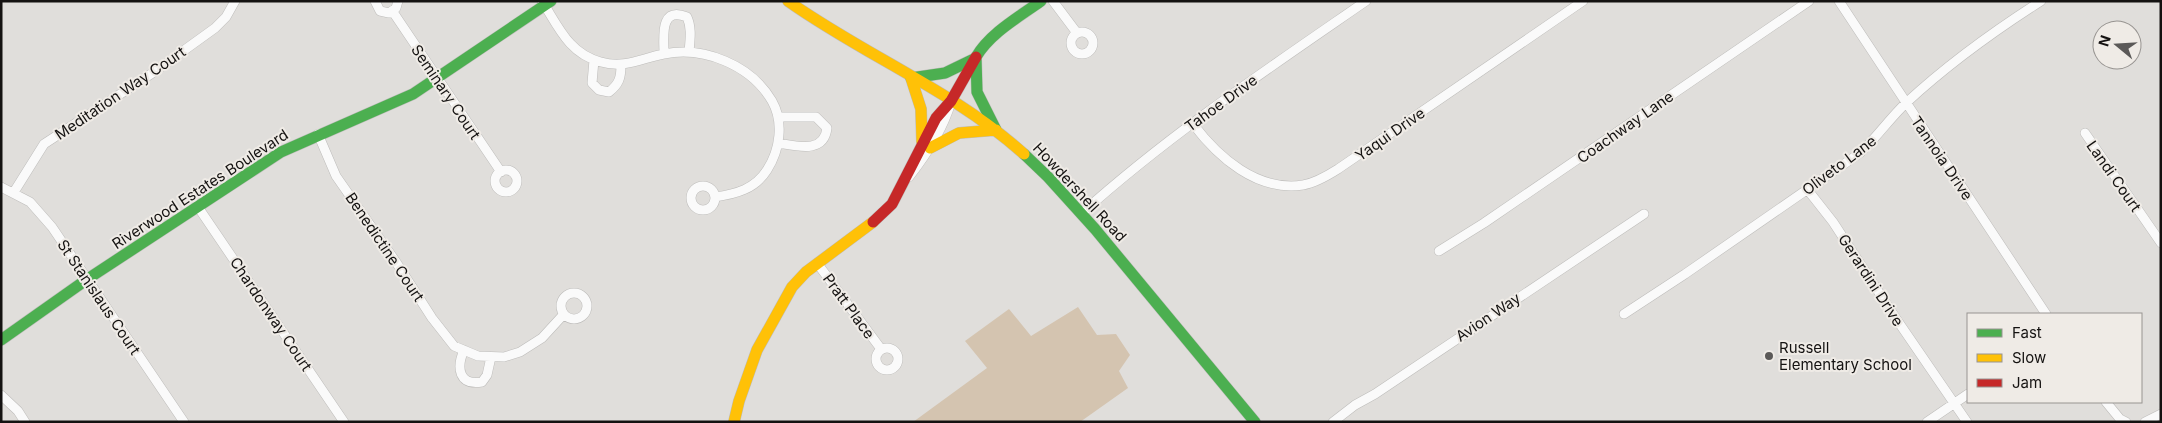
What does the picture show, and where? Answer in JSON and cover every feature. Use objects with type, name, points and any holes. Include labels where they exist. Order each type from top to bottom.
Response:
[{"type":"street","name":"Meditation Way Court","points":[[14,192],[44,144],[154,72],[215,28],[226,17],[235,1]]},
{"type":"street","name":"Seminary Court","points":[[375,1],[380,12],[393,12],[500,172]]},
{"type":"street","points":[[393,12],[398,1]]},
{"type":"street","name":"Howdershell Road","points":[[788,1],[825,27],[952,101],[996,130],[1034,162],[1082,213],[1213,368],[1255,422]]},
{"type":"street","points":[[734,422],[749,369],[768,327],[792,287],[817,263],[881,216],[892,204],[926,145],[936,118],[952,101],[981,49],[1008,25],[1041,1]]},
{"type":"street","points":[[1053,1],[1077,33]]},
{"type":"street","name":"Tahoe Drive","points":[[1082,213],[1111,187],[1229,96],[1366,1]]},
{"type":"street","name":"Yaqui Drive","points":[[1193,124],[1222,156],[1264,182],[1286,187],[1305,185],[1338,170],[1583,1]]},
{"type":"street","name":"Coachway Lane","points":[[1439,251],[1484,224],[1809,1]]},
{"type":"street","name":"Tannoia Drive","points":[[1839,1],[1905,104],[2045,313]]},
{"type":"street","name":"Oliveto Lane","points":[[1624,314],[1860,153],[1878,136],[1905,104],[2012,19],[2041,1]]},
{"type":"street","points":[[546,3],[572,47],[594,60],[621,65],[637,63],[664,54],[689,52],[719,59],[753,77],[768,95],[778,117],[778,143],[773,159],[759,179],[742,192],[715,197]]},
{"type":"street","name":"Riverwood Estates Boulevard","points":[[1,340],[86,280],[281,152],[318,134],[413,94],[546,3]]},
{"type":"street","points":[[664,54],[664,28],[666,21],[672,15],[680,14],[687,17],[690,23],[689,52]]},
{"type":"street","points":[[926,145],[924,115],[919,96],[911,78],[944,74],[957,70],[976,58]]},
{"type":"street","points":[[926,145],[959,133],[996,130],[977,92],[976,58]]},
{"type":"street","points":[[594,60],[592,83],[599,90],[609,92],[617,86],[621,65]]},
{"type":"street","points":[[778,117],[816,117],[827,128],[823,142],[817,145],[806,146],[778,143]]},
{"type":"street","name":"Landi Court","points":[[2085,133],[2161,243]]},
{"type":"street","name":"Benedictine Court","points":[[318,134],[336,176],[396,262],[432,318],[454,346],[478,356],[504,357],[532,346],[564,314]]},
{"type":"street","name":"St Stanislaus Court","points":[[1,187],[14,192],[30,202],[46,220],[184,422]]},
{"type":"street","name":"Gerardini Drive","points":[[1807,189],[1833,222],[1967,422]]},
{"type":"street","name":"Chardonway Court","points":[[198,207],[344,422]]},
{"type":"street","name":"Avion Way","points":[[1332,422],[1644,214]]},
{"type":"street","name":"Pratt Place","points":[[817,263],[881,350]]},
{"type":"street","points":[[464,350],[460,359],[461,374],[465,380],[473,384],[482,382],[487,376],[491,357]]},
{"type":"street","points":[[1,395],[18,411],[25,422]]},
{"type":"street","points":[[1927,422],[1967,395]]},
{"type":"street","points":[[2107,403],[2120,419],[2126,422]]},
{"type":"street","points":[[2145,422],[2161,414]]},
{"type":"shaded area","points":[[1078,307],[1097,335],[1116,334],[1130,355],[1119,371],[1128,388],[1080,422],[913,422],[987,368],[965,341],[1009,309],[1031,336]]},
{"type":"traffic: fast","points":[[1,340],[86,280],[281,152],[413,94],[551,1]]},
{"type":"traffic: fast","points":[[976,57],[997,33],[1041,1]]},
{"type":"traffic: fast","points":[[976,58],[977,92],[996,130]]},
{"type":"traffic: fast","points":[[911,78],[945,73],[976,58]]},
{"type":"traffic: fast","points":[[1024,154],[1048,177],[1095,229],[1255,422]]},
{"type":"traffic: slow","points":[[788,1],[847,39],[939,92],[997,132],[1024,154]]},
{"type":"traffic: slow","points":[[911,78],[921,109],[922,142]]},
{"type":"traffic: slow","points":[[930,148],[959,133],[996,130]]},
{"type":"traffic: slow","points":[[734,422],[739,401],[757,350],[792,287],[806,272],[873,222]]},
{"type":"traffic: jam","points":[[873,222],[892,204],[936,118],[951,101],[976,57]]},
{"type":"place","name":"Russell Elementary School","points":[[1769,356]]}]
